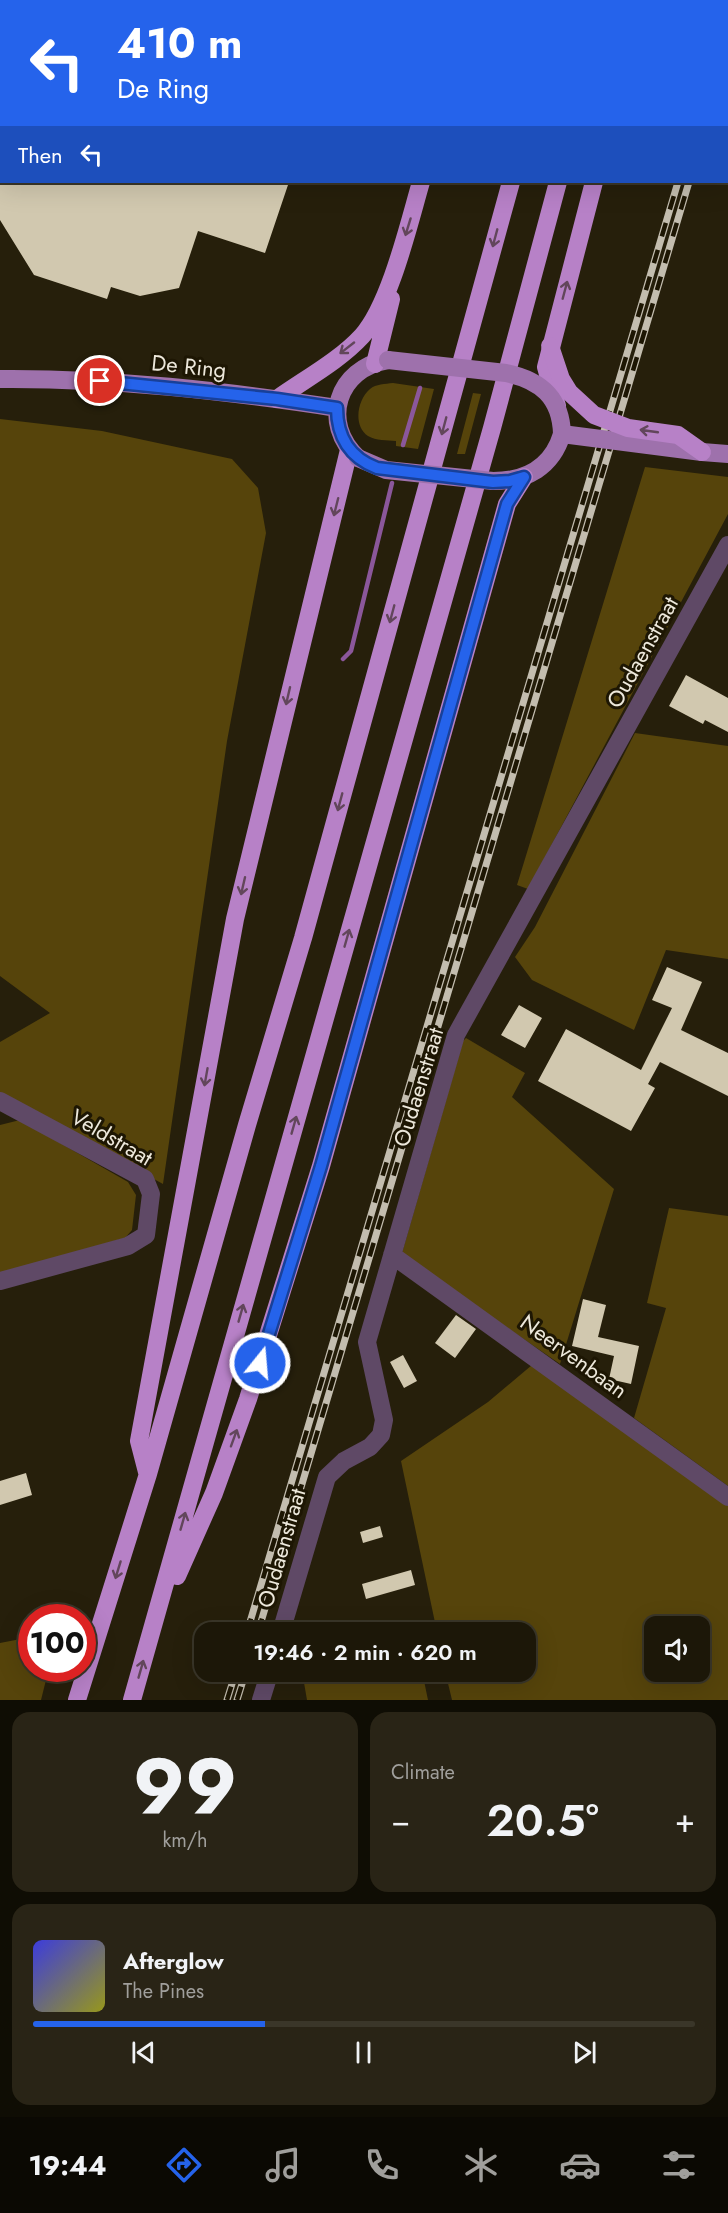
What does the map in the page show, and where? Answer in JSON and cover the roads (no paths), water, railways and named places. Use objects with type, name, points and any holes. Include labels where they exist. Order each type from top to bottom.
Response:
[{"type":"highway","points":[[277,399],[362,335],[370,326],[394,273],[421,183]]},
{"type":"highway","points":[[77,1700],[148,1474],[243,1136],[303,938],[511,183]]},
{"type":"highway","points":[[132,1700],[492,428],[558,183]]},
{"type":"highway","points":[[558,411],[546,367],[594,183]]},
{"type":"highway","points":[[382,362],[394,273]]},
{"type":"highway","points":[[550,346],[561,379],[569,392],[594,415],[628,428],[678,435],[702,452]]},
{"type":"highway","points":[[148,1474],[139,1441],[235,919],[353,454]]},
{"type":"highway","points":[[150,1638],[214,1493],[244,1409],[321,1166],[507,504],[524,477]]},
{"type":"main road","points":[[382,362],[523,376],[542,387],[558,411],[562,434],[548,462],[524,477],[510,481],[493,482],[377,468],[353,454],[338,426],[337,408],[342,392],[352,377],[382,362]]},
{"type":"main road","name":"De Ring","points":[[0,379],[118,382],[277,399],[337,408]]},
{"type":"main road","points":[[562,434],[728,454]]},
{"type":"street","name":"Oudaenstraat","points":[[284,1622],[327,1477],[344,1461],[370,1447],[381,1435],[384,1420],[367,1342],[456,1035],[728,545]]},
{"type":"street","name":"Veldstraat","points":[[0,1101],[145,1179],[151,1194],[146,1235],[128,1246],[0,1281]]},
{"type":"street","name":"Neervenbaan","points":[[392,1255],[728,1497]]},
{"type":"street","points":[[261,1700],[267,1682]]},
{"type":"waterway","points":[[403,445],[420,388]]},
{"type":"waterway","points":[[343,659],[351,651],[392,483]]},
{"type":"railway","points":[[250,1622],[678,183]]},
{"type":"railway","points":[[261,1622],[689,183]]},
{"type":"railway","points":[[227,1700],[233,1682]]},
{"type":"railway","points":[[237,1700],[243,1682]]}]
